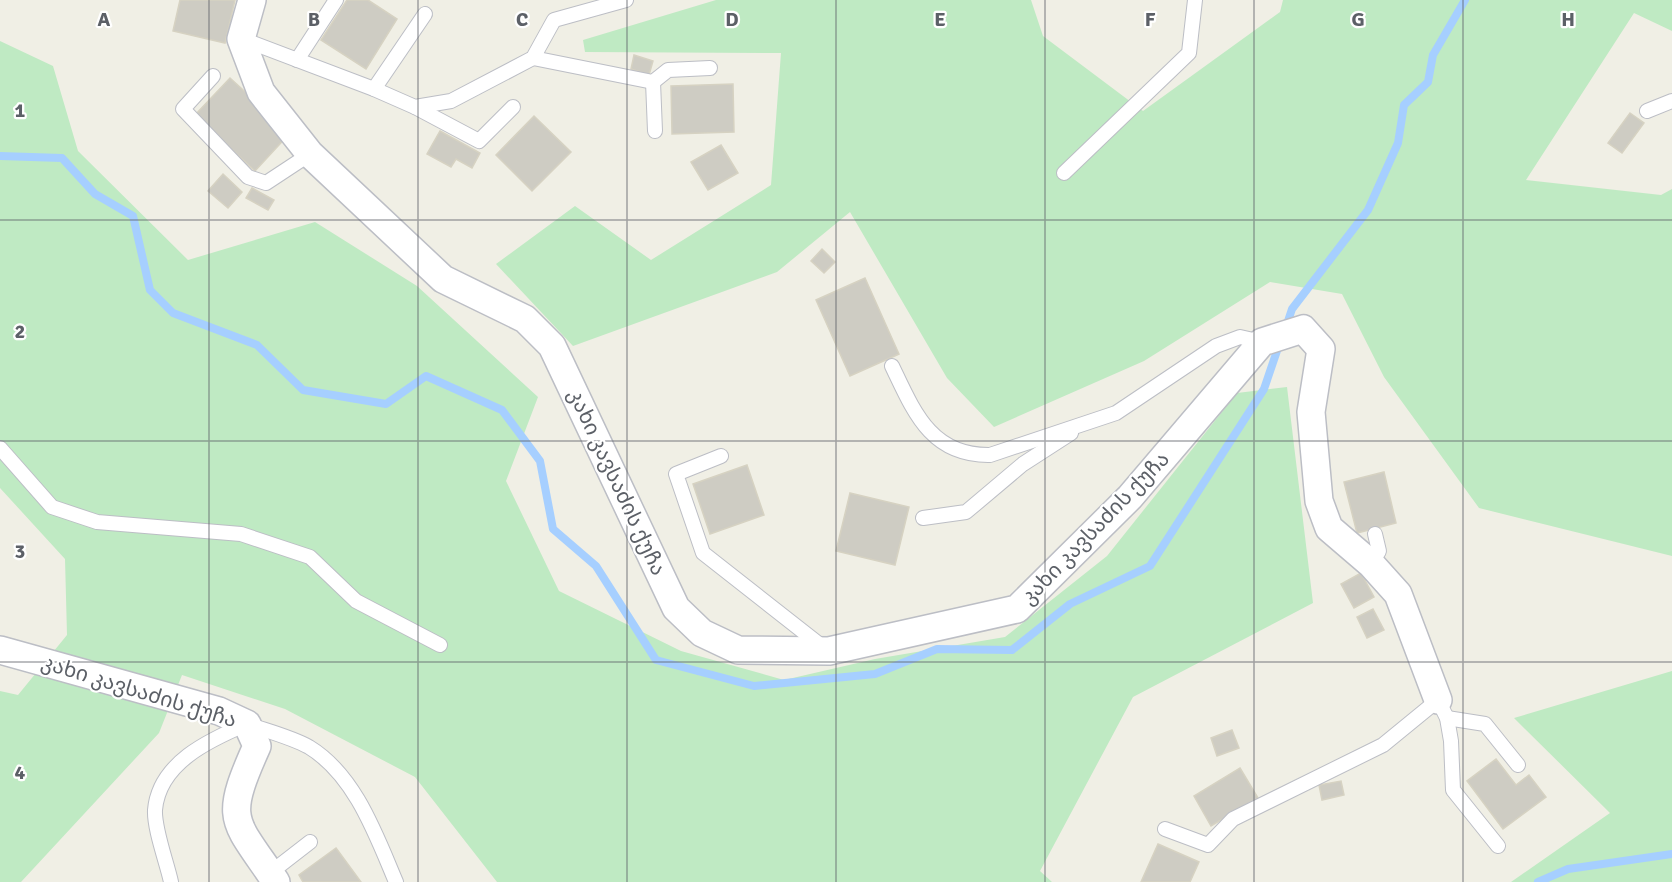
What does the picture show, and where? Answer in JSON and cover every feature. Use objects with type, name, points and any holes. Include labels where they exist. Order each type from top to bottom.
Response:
[{"type":"street","points":[[242,39],[252,0]]},
{"type":"street","name":"კახი კავსაძის ქუჩა","points":[[242,39],[261,92],[310,153],[443,279],[525,319],[552,346],[676,608],[702,633],[738,650],[829,651],[1017,609],[1130,497],[1262,342]]},
{"type":"street","points":[[1262,342],[1303,329],[1321,349],[1311,412],[1319,501],[1329,528],[1371,564],[1398,594],[1442,709]]},
{"type":"street","name":"კახი კავსაძის ქუჩა","points":[[0,650],[219,711],[247,724],[257,746],[237,795],[235,819],[247,843],[273,878]]},
{"type":"lane","points":[[297,60],[336,0]]},
{"type":"lane","points":[[415,107],[451,101],[533,58],[554,20],[626,0]]},
{"type":"lane","points":[[1064,173],[1189,53],[1195,0]]},
{"type":"lane","points":[[374,88],[425,14]]},
{"type":"lane","points":[[242,39],[374,88],[479,141],[513,107]]},
{"type":"lane","points":[[533,58],[653,82],[668,70],[710,68]]},
{"type":"lane","points":[[213,76],[183,109],[248,177],[266,183],[310,153]]},
{"type":"lane","points":[[653,82],[655,131]]},
{"type":"lane","points":[[1647,111],[1672,101]]},
{"type":"lane","points":[[892,366],[915,415],[926,430],[940,441],[973,456],[990,455],[1116,413],[1216,346],[1240,337],[1262,342]]},
{"type":"lane","points":[[923,518],[966,512],[1023,464],[1088,423]]},
{"type":"lane","points":[[0,448],[52,507],[97,522],[242,534],[310,557],[356,601],[440,645]]},
{"type":"lane","points":[[721,456],[676,474],[703,553],[829,651]]},
{"type":"lane","points":[[1371,564],[1379,551],[1375,534]]},
{"type":"lane","points":[[1442,709],[1485,724],[1518,765]]},
{"type":"lane","points":[[1166,829],[1208,845],[1233,819],[1383,745],[1442,709]]},
{"type":"lane","points":[[1442,709],[1451,741],[1453,790],[1498,846]]},
{"type":"lane","points":[[171,882],[155,812],[160,789],[179,763],[208,741],[247,724],[308,747],[339,772],[372,825],[396,882]]},
{"type":"lane","points":[[273,878],[310,842]]},
{"type":"green space","points":[[716,0],[1031,0],[1043,36],[1143,111],[1280,12],[1283,0],[1672,0],[1672,31],[1634,13],[1526,180],[1661,195],[1672,189],[1672,556],[1479,508],[1384,377],[1342,294],[1270,282],[1144,361],[994,427],[947,378],[850,212],[777,272],[573,346],[496,264],[575,206],[651,260],[771,185],[781,53],[585,52],[583,40]]},
{"type":"green space","points":[[0,41],[53,66],[78,151],[188,260],[315,222],[417,286],[538,397],[506,481],[559,591],[681,651],[784,680],[875,659],[1005,637],[1107,556],[1237,393],[1287,387],[1313,603],[1133,697],[1040,871],[1052,882],[497,882],[415,777],[285,709],[182,675],[159,733],[21,882],[0,882],[0,691],[18,695],[67,635],[65,559],[0,488]]},
{"type":"green space","points":[[1672,671],[1672,882],[1511,882],[1610,813],[1514,718]]},
{"type":"building","points":[[180,0],[235,0],[225,43],[173,31]]},
{"type":"building","points":[[347,0],[368,0],[397,19],[366,69],[321,40]]},
{"type":"building","points":[[634,55],[653,61],[649,75],[631,69]]},
{"type":"building","points":[[230,78],[290,133],[255,171],[195,115]]},
{"type":"building","points":[[733,84],[734,132],[672,134],[671,86]]},
{"type":"building","points":[[1630,113],[1644,123],[1622,153],[1608,143]]},
{"type":"building","points":[[534,116],[571,152],[532,191],[496,155]]},
{"type":"building","points":[[440,131],[480,153],[472,168],[456,159],[451,167],[427,154]]},
{"type":"building","points":[[721,145],[738,173],[708,190],[691,162]]},
{"type":"building","points":[[223,174],[242,192],[228,208],[208,191]]},
{"type":"building","points":[[252,188],[274,200],[268,210],[246,198]]},
{"type":"building","points":[[822,249],[835,262],[824,273],[811,261]]},
{"type":"building","points":[[865,278],[899,354],[850,376],[816,300]]},
{"type":"building","points":[[747,465],[764,515],[710,534],[693,484]]},
{"type":"building","points":[[1384,472],[1396,523],[1357,533],[1344,482]]},
{"type":"building","points":[[850,493],[909,507],[895,565],[836,551]]},
{"type":"building","points":[[1361,573],[1374,597],[1354,608],[1341,584]]},
{"type":"building","points":[[1373,609],[1384,630],[1367,638],[1357,617]]},
{"type":"building","points":[[1232,730],[1239,748],[1217,756],[1211,738]]},
{"type":"building","points":[[1496,759],[1516,785],[1529,775],[1546,797],[1503,829],[1467,781]]},
{"type":"building","points":[[1240,768],[1258,798],[1211,826],[1194,796]]},
{"type":"building","points":[[1341,781],[1344,795],[1322,800],[1319,785]]},
{"type":"building","points":[[1158,844],[1199,862],[1190,882],[1141,882]]},
{"type":"building","points":[[336,848],[361,882],[303,882],[299,875]]},
{"type":"waterway","points":[[1285,330],[1292,309],[1368,210],[1398,143],[1404,105],[1428,82],[1433,55],[1465,0]]},
{"type":"waterway","points":[[0,156],[62,158],[95,194],[133,216],[150,290],[173,313],[257,345],[303,390],[386,404],[426,376],[502,410],[540,461],[553,529],[596,566],[656,660],[754,686],[875,674],[937,649],[1012,650],[1070,604],[1150,566],[1264,389],[1280,342]]},
{"type":"waterway","points":[[1538,882],[1568,869],[1672,854]]}]
